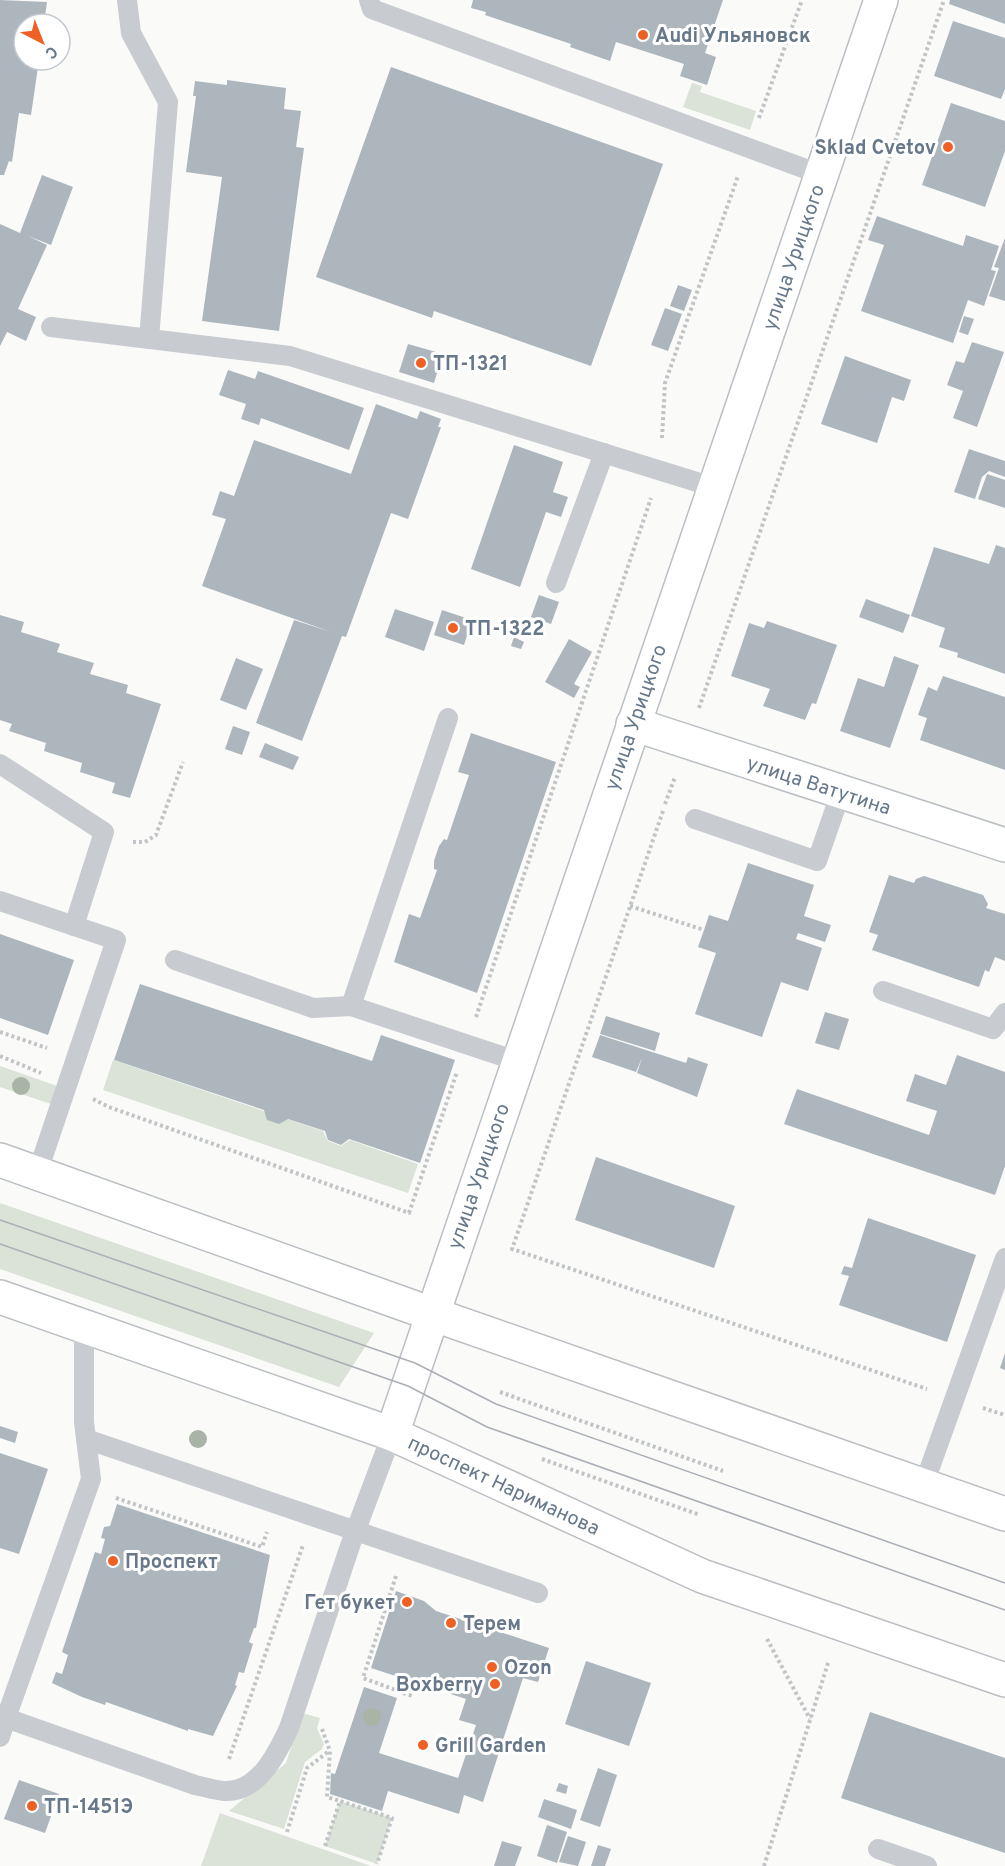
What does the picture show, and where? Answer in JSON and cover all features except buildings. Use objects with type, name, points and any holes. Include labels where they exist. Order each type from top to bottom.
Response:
[{"type":"main road","name":"улица Урицкого","points":[[392,1434],[517,1061],[881,0]]},
{"type":"main road","name":"улица Ватутина","points":[[633,724],[1005,845]]},
{"type":"main road","points":[[0,1160],[1005,1514]]},
{"type":"main road","name":"проспект Нариманова","points":[[0,1297],[392,1434],[702,1576],[1005,1680]]},
{"type":"lane","points":[[127,0],[131,33],[168,102],[149,339]]},
{"type":"lane","points":[[369,0],[372,9],[396,8],[748,148],[822,175]]},
{"type":"lane","points":[[51,327],[290,356],[713,488]]},
{"type":"lane","points":[[556,583],[604,453]]},
{"type":"lane","points":[[351,1006],[448,718]]},
{"type":"lane","points":[[0,764],[104,832],[74,926]]},
{"type":"lane","points":[[695,819],[817,861],[841,792]]},
{"type":"lane","points":[[0,901],[116,940],[37,1173]]},
{"type":"lane","points":[[175,960],[313,1008],[351,1006],[517,1061]]},
{"type":"lane","points":[[883,991],[993,1029],[1005,1013]]},
{"type":"lane","points":[[924,1484],[1005,1258]]},
{"type":"lane","points":[[0,1737],[91,1479],[87,1439],[84,1326]]},
{"type":"lane","points":[[6,1718],[195,1785],[226,1791],[244,1786],[261,1775],[278,1752],[289,1728],[356,1531],[392,1434]]},
{"type":"lane","points":[[87,1439],[538,1593]]},
{"type":"lane","points":[[878,1849],[927,1866]]},
{"type":"path","points":[[0,1056],[109,1107],[409,1213],[660,471],[665,383],[802,0]]},
{"type":"path","points":[[944,0],[512,1248],[1005,1415]]},
{"type":"path","points":[[104,832],[133,842],[145,842],[156,835],[183,762]]},
{"type":"path","points":[[630,906],[704,930]]},
{"type":"path","points":[[0,1032],[75,1058]]},
{"type":"path","points":[[500,1392],[723,1471]]},
{"type":"path","points":[[538,1457],[700,1515]]},
{"type":"path","points":[[88,1488],[195,1527],[221,1533]]},
{"type":"path","points":[[226,1766],[312,1515]]},
{"type":"path","points":[[397,1572],[363,1678],[412,1695]]},
{"type":"path","points":[[767,1639],[810,1719]]},
{"type":"path","points":[[764,1866],[829,1660]]},
{"type":"path","points":[[325,1717],[321,1728],[330,1751],[327,1797],[392,1818],[377,1864]]},
{"type":"path","points":[[286,1832],[307,1768],[330,1751]]},
{"type":"path","points":[[325,1846],[340,1801]]},
{"type":"shaded area","points":[[692,83],[702,86],[700,92],[756,111],[750,130],[683,107]]},
{"type":"shaded area","points":[[113,1060],[323,1131],[328,1141],[341,1146],[350,1140],[418,1164],[408,1193],[103,1090]]},
{"type":"shaded area","points":[[0,1066],[57,1086],[51,1104],[0,1087]]},
{"type":"shaded area","points":[[0,1203],[374,1333],[339,1387],[0,1269]]},
{"type":"shaded area","points":[[302,1713],[320,1718],[317,1728],[324,1744],[322,1749],[305,1762],[284,1829],[229,1811],[286,1763]]},
{"type":"shaded area","points":[[340,1801],[392,1818],[377,1864],[325,1846]]},
{"type":"shaded area","points":[[220,1813],[371,1866],[201,1866]]},
{"type":"tram line","points":[[0,1220],[415,1363],[496,1404],[1005,1583]]},
{"type":"tram line","points":[[0,1244],[408,1386],[487,1427],[1005,1610]]},
{"type":"place","name":"Audi Ульяновск","points":[[643,35]]},
{"type":"place","name":"Sklad Cvetov","points":[[948,147]]},
{"type":"place","name":"ТП-1321","points":[[421,363]]},
{"type":"place","name":"ТП-1322","points":[[453,628]]},
{"type":"place","name":"Проспект","points":[[113,1561]]},
{"type":"place","name":"Гет букет","points":[[407,1602]]},
{"type":"place","name":"Терем","points":[[451,1623]]},
{"type":"place","name":"Ozon","points":[[492,1667]]},
{"type":"place","name":"Boxberry","points":[[495,1684]]},
{"type":"place","name":"Grill Garden","points":[[423,1745]]},
{"type":"place","name":"ТП-1451Э","points":[[32,1806]]}]
